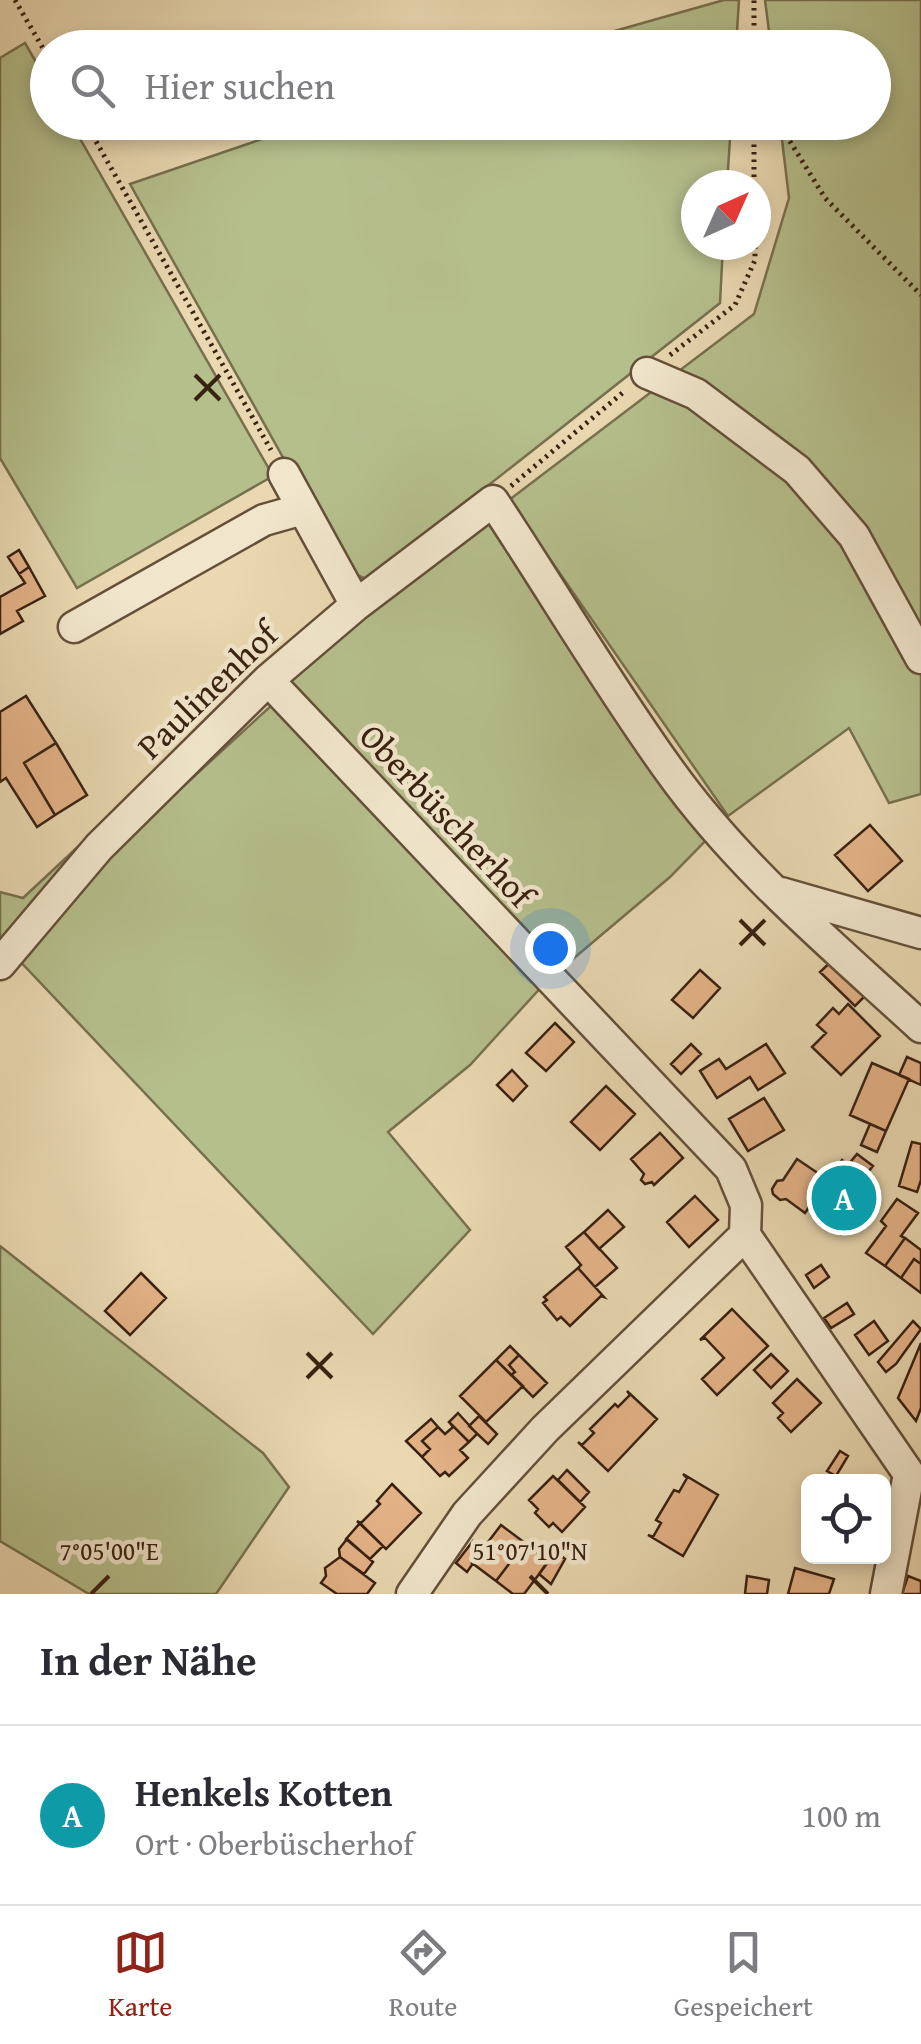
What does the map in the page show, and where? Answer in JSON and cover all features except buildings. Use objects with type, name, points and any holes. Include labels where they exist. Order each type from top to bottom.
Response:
[{"type":"street","points":[[647,373],[696,394],[797,470],[854,536],[921,658]]},
{"type":"street","points":[[284,474],[356,605]]},
{"type":"street","name":"Paulinenhof","points":[[0,964],[99,847],[268,680],[356,605],[494,500],[670,771],[773,891]]},
{"type":"street","points":[[74,627],[264,520],[303,509]]},
{"type":"street","name":"Oberbüscherhof","points":[[268,680],[731,1169],[746,1205],[745,1235],[910,1474]]},
{"type":"street","points":[[773,891],[921,933]]},
{"type":"street","points":[[773,891],[921,1027]]},
{"type":"street","points":[[412,1594],[467,1514],[545,1429],[745,1235]]},
{"type":"street","points":[[886,1594],[910,1474],[921,1444]]},
{"type":"path","points":[[15,0],[32,30]]},
{"type":"path","points":[[754,0],[754,30]]},
{"type":"path","points":[[95,140],[284,474]]},
{"type":"path","points":[[754,140],[754,170]]},
{"type":"path","points":[[789,140],[826,198],[921,296]]},
{"type":"green space","points":[[724,0],[739,0],[737,30],[618,30]]},
{"type":"green space","points":[[765,0],[921,0],[921,794],[889,803],[849,728],[728,816],[509,500],[754,314],[789,198],[782,140],[891,140],[891,30],[769,30]]},
{"type":"green space","points":[[25,43],[30,52],[30,140],[81,140],[273,476],[77,588],[0,458],[0,58]]},
{"type":"green space","points":[[259,140],[730,140],[728,170],[681,170],[681,260],[722,260],[720,303],[368,580],[346,570],[130,184]]},
{"type":"green space","points":[[489,524],[502,529],[710,836],[670,877],[554,975],[273,680],[472,528]]},
{"type":"green space","points":[[273,704],[545,983],[470,1065],[388,1132],[470,1230],[373,1334],[16,957],[129,836]]},
{"type":"green space","points":[[143,786],[0,942],[0,892],[23,898]]},
{"type":"green space","points":[[0,1246],[263,1453],[289,1487],[216,1594],[89,1594],[0,1541]]},
{"type":"place","name":"Henkels Kotten","points":[[844,1198]]}]
